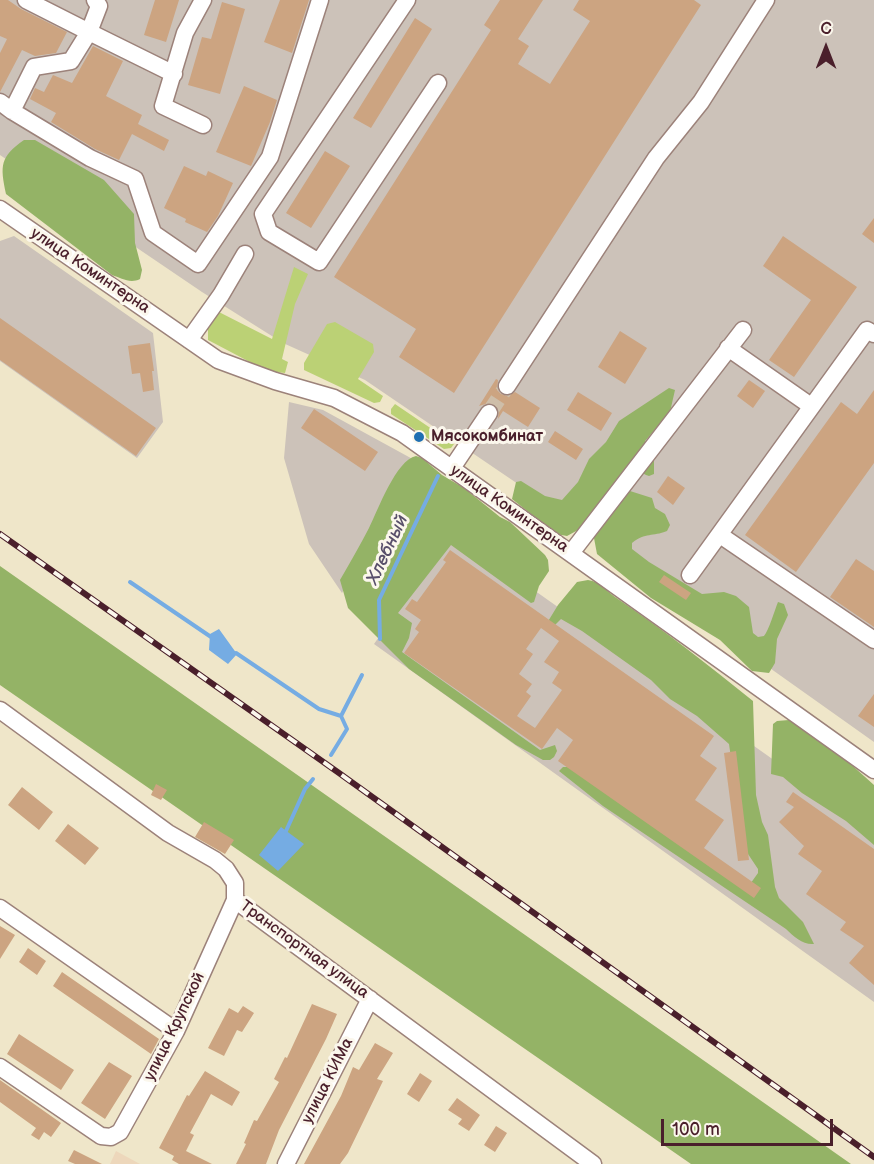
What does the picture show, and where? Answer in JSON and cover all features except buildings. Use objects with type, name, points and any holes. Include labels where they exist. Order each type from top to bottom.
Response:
[{"type":"street","points":[[26,0],[174,74]]},
{"type":"street","points":[[95,0],[99,6],[89,32],[71,61],[34,67],[6,106],[90,158],[135,179],[153,233],[198,264],[270,157],[320,0]]},
{"type":"street","points":[[203,0],[185,33],[163,106],[203,125]]},
{"type":"street","points":[[407,0],[262,214],[269,232],[319,262],[438,82]]},
{"type":"street","points":[[507,386],[656,159],[701,102],[766,0]]},
{"type":"street","name":"улица Коминтерна","points":[[3,213],[219,360],[275,381],[334,398],[402,433],[874,770]]},
{"type":"street","points":[[189,340],[221,295],[245,254]]},
{"type":"street","points":[[571,553],[743,330]]},
{"type":"street","points":[[690,575],[867,330],[874,334]]},
{"type":"street","points":[[728,348],[811,406]]},
{"type":"street","points":[[452,468],[489,413]]},
{"type":"street","points":[[720,535],[874,640]]},
{"type":"street","name":"Транспортная улица","points":[[0,710],[168,833],[215,860],[226,869],[236,883],[235,900],[593,1164]]},
{"type":"street","name":"улица Крупской","points":[[0,1067],[101,1136],[111,1137],[120,1132],[176,1031],[235,900]]},
{"type":"street","points":[[0,908],[176,1031]]},
{"type":"street","name":"улица КИМа","points":[[286,1164],[370,999]]},
{"type":"shaded area","points":[[0,0],[874,0],[874,742],[568,518],[365,380],[283,343],[202,292],[0,155]]},
{"type":"shaded area","points":[[14,236],[153,333],[163,422],[137,458],[0,361],[0,241]]},
{"type":"shaded area","points":[[289,402],[323,410],[418,462],[342,593],[309,544],[284,458]]},
{"type":"shaded area","points":[[452,532],[874,831],[874,1002],[374,644]]},
{"type":"shaded area","points":[[116,1151],[140,1164],[110,1164]]},
{"type":"green space","points":[[24,140],[35,140],[104,180],[134,214],[135,243],[142,270],[140,279],[129,281],[112,275],[6,194],[3,176],[4,162],[10,152]]},
{"type":"green space","points":[[294,267],[308,274],[295,304],[282,359],[288,362],[285,373],[267,371],[208,340],[208,325],[215,310],[272,339]]},
{"type":"green space","points":[[335,322],[373,344],[374,352],[358,379],[383,396],[380,402],[374,403],[304,370],[304,363],[327,324]]},
{"type":"green space","points":[[669,388],[675,390],[670,412],[645,441],[654,456],[654,474],[649,476],[634,466],[628,465],[624,475],[630,491],[652,498],[655,508],[665,514],[670,525],[667,531],[645,536],[632,543],[632,549],[702,594],[724,592],[736,596],[749,607],[753,633],[758,637],[766,633],[778,602],[784,604],[788,615],[777,639],[775,663],[769,673],[752,671],[720,640],[651,598],[597,554],[594,538],[589,534],[578,530],[567,536],[556,534],[512,499],[516,482],[521,481],[545,496],[562,500],[578,482],[589,459],[606,442],[619,421]]},
{"type":"green space","points":[[395,404],[454,444],[451,448],[444,449],[391,414],[391,409]]},
{"type":"green space","points":[[416,456],[422,458],[442,475],[464,488],[500,517],[510,522],[545,555],[549,571],[539,586],[534,602],[531,603],[451,545],[398,613],[412,623],[409,638],[402,652],[540,750],[555,745],[557,751],[550,760],[543,760],[516,745],[409,669],[348,608],[340,580],[401,466]]},
{"type":"green space","points":[[0,566],[851,1164],[691,1164],[0,685]]},
{"type":"green space","points":[[588,580],[600,584],[753,701],[756,795],[762,822],[768,835],[775,887],[779,898],[803,922],[814,944],[799,940],[603,806],[559,771],[563,767],[572,767],[748,887],[758,873],[758,869],[744,848],[729,744],[697,716],[670,699],[651,680],[582,631],[561,619],[553,627],[547,623],[577,582]]},
{"type":"green space","points":[[789,720],[845,759],[874,785],[874,845],[846,821],[802,793],[783,777],[771,774],[773,724],[777,721]]},
{"type":"water","points":[[219,629],[237,654],[228,664],[209,650],[210,634]]},
{"type":"water","points":[[281,827],[304,844],[278,871],[259,855]]},
{"type":"waterway","name":"Хлебный","points":[[380,639],[379,600],[438,476]]},
{"type":"waterway","points":[[130,582],[214,639]]},
{"type":"waterway","points":[[236,653],[319,709],[341,716]]},
{"type":"waterway","name":"Хлебный","points":[[331,755],[347,729],[341,716],[362,675]]},
{"type":"waterway","name":"Хлебный","points":[[286,831],[305,789],[313,779]]},
{"type":"tunnel","points":[[489,413],[507,386]]},
{"type":"railway","points":[[0,534],[339,773],[874,1157]]},
{"type":"place","name":"Мясокомбинат","points":[[419,437]]}]
